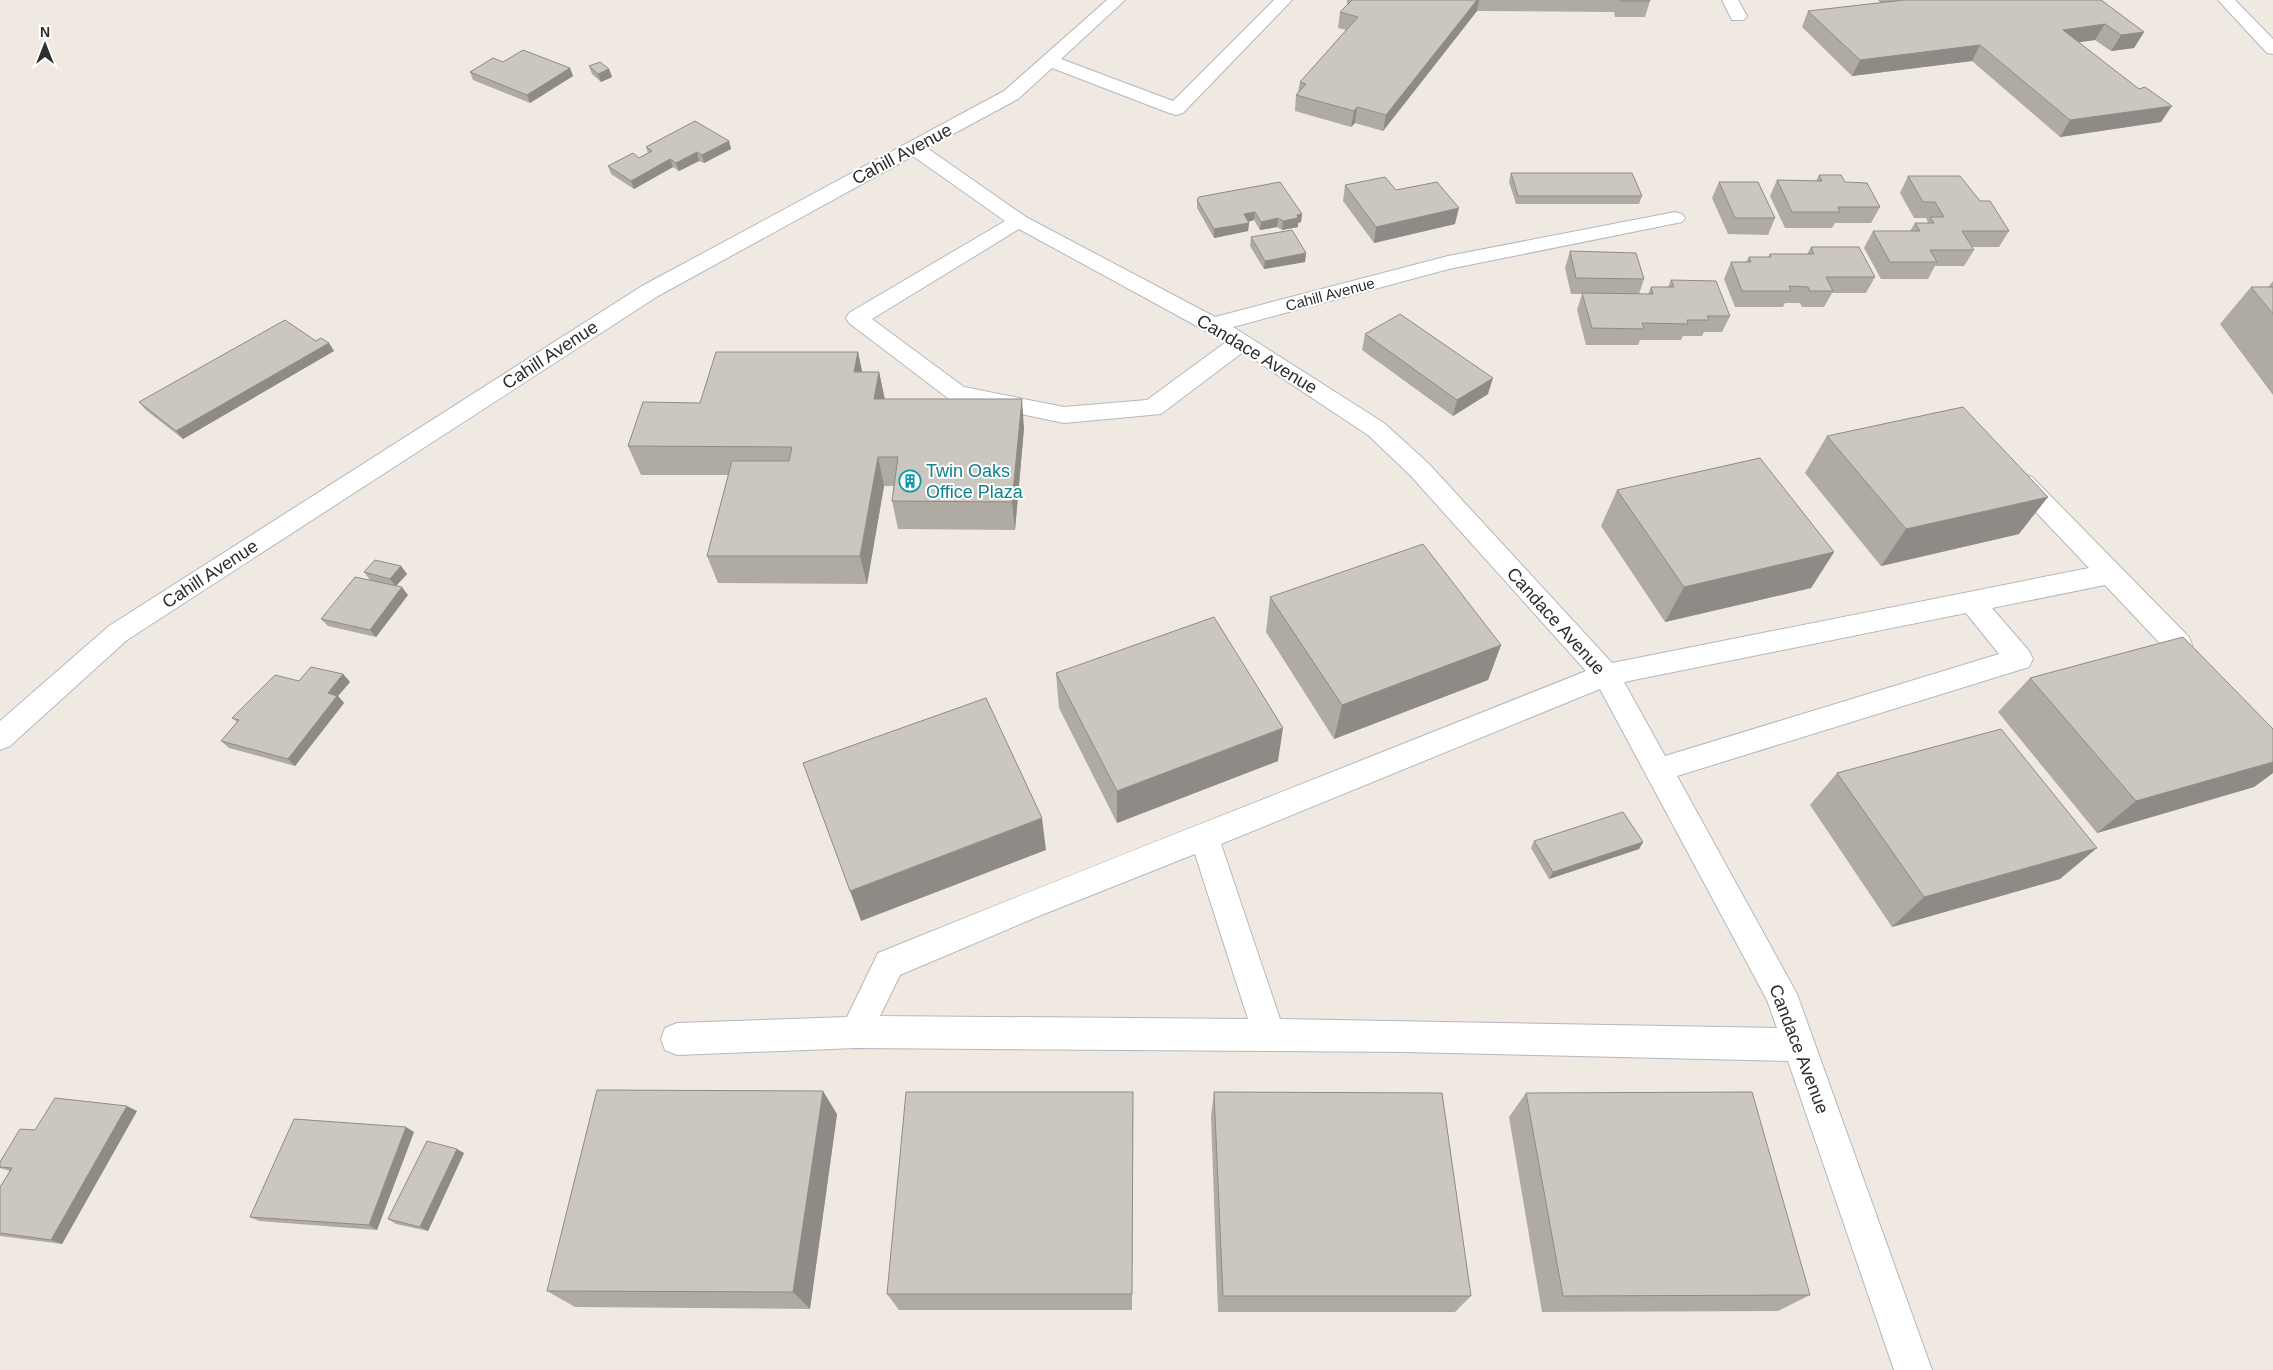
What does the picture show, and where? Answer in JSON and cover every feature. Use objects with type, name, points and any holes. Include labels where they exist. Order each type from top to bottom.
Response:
[{"type":"street","name":"Cahill Avenue","points":[[0,738],[118,633],[650,291],[1011,95],[1117,0]]},
{"type":"street","points":[[1049,61],[1176,108],[1284,0]]},
{"type":"street","points":[[1730,0],[1738,16]]},
{"type":"street","points":[[2226,0],[2273,49]]},
{"type":"street","name":"Candace Avenue","points":[[914,148],[1019,221],[1242,341],[1376,429],[1419,469],[1606,675],[1781,994],[1913,1370]]},
{"type":"street","name":"Cahill Avenue","points":[[1212,325],[1448,263],[1675,218]]},
{"type":"street","points":[[1019,221],[857,318],[957,393],[1064,416],[1153,408],[1242,341]]},
{"type":"street","points":[[2023,483],[2179,645]]},
{"type":"street","points":[[856,1032],[889,964],[1028,906],[1606,675],[2110,574]]},
{"type":"street","points":[[1658,770],[2019,659],[1971,601]]},
{"type":"street","points":[[1204,837],[1269,1035]]},
{"type":"street","points":[[677,1039],[856,1032],[1269,1035],[1799,1044]]},
{"type":"building","points":[[1352,0],[1477,0],[1386,115],[1357,107],[1354,111],[1296,95],[1306,84],[1300,82],[1358,17],[1340,12]]},
{"type":"building","points":[[1650,0],[1650,1],[1620,1]]},
{"type":"building","points":[[1904,0],[2101,0],[2144,32],[2121,35],[2105,24],[2063,30],[2139,89],[2145,87],[2172,106],[2070,120],[1980,45],[1860,60],[1808,11]]},
{"type":"building","points":[[523,50],[570,68],[527,95],[470,72],[493,58],[503,62]]},
{"type":"building","points":[[600,62],[609,69],[598,74],[589,66]]},
{"type":"building","points":[[695,121],[729,141],[702,155],[697,152],[676,163],[670,159],[631,181],[608,166],[633,153],[639,158],[652,151],[646,147]]},
{"type":"building","points":[[1511,173],[1632,173],[1642,196],[1518,196]]},
{"type":"building","points":[[1819,175],[1841,175],[1845,182],[1867,183],[1880,207],[1838,207],[1840,212],[1792,212],[1777,180],[1822,181]]},
{"type":"building","points":[[1908,176],[1960,176],[1980,201],[1990,201],[2009,231],[1962,231],[1974,250],[1930,250],[1937,262],[1890,262],[1873,231],[1920,231],[1915,223],[1934,223],[1930,217],[1944,217],[1935,202],[1923,202]]},
{"type":"building","points":[[1385,177],[1396,190],[1437,182],[1459,208],[1376,227],[1345,185]]},
{"type":"building","points":[[1280,182],[1302,214],[1297,215],[1298,218],[1283,221],[1278,218],[1261,222],[1255,212],[1244,214],[1249,223],[1214,229],[1197,200],[1199,197]]},
{"type":"building","points":[[1719,182],[1758,182],[1775,218],[1735,218]]},
{"type":"building","points":[[1292,230],[1306,253],[1265,261],[1251,237]]},
{"type":"building","points":[[1811,247],[1859,247],[1875,277],[1826,277],[1833,291],[1810,291],[1808,287],[1789,286],[1791,291],[1742,291],[1731,262],[1751,262],[1749,257],[1771,257],[1770,254],[1814,254]]},
{"type":"building","points":[[1570,251],[1636,253],[1644,279],[1576,278]]},
{"type":"building","points":[[1671,280],[1716,281],[1730,316],[1707,316],[1709,320],[1687,320],[1688,324],[1642,323],[1644,329],[1592,328],[1582,293],[1653,294],[1651,287],[1674,287]]},
{"type":"building","points":[[2251,287],[2273,287],[2273,314]]},
{"type":"building","points":[[1400,314],[1493,378],[1457,400],[1365,334]]},
{"type":"building","points":[[285,320],[316,341],[321,338],[329,343],[176,431],[139,402]]},
{"type":"building","name":"Twin Oaks Office Plaza","points":[[716,352],[858,352],[854,372],[879,372],[874,399],[1022,399],[1012,502],[892,501],[898,457],[878,457],[860,556],[707,556],[732,461],[789,461],[792,447],[628,446],[643,402],[700,403]]},
{"type":"building","points":[[1963,407],[2048,497],[1906,529],[1827,436]]},
{"type":"building","points":[[1760,458],[1834,552],[1684,587],[1617,490]]},
{"type":"building","points":[[1423,544],[1501,645],[1342,705],[1270,597]]},
{"type":"building","points":[[375,560],[401,566],[390,579],[364,572]]},
{"type":"building","points":[[355,577],[402,587],[370,630],[321,619]]},
{"type":"building","points":[[1214,617],[1283,728],[1117,791],[1056,673]]},
{"type":"building","points":[[2183,637],[2273,729],[2273,762],[2136,801],[2030,678]]},
{"type":"building","points":[[311,667],[343,674],[328,693],[337,696],[288,759],[221,741],[239,720],[232,718],[275,675],[299,681]]},
{"type":"building","points":[[986,698],[1042,818],[850,891],[803,763]]},
{"type":"building","points":[[2001,729],[2097,848],[1924,897],[1837,773]]},
{"type":"building","points":[[1623,812],[1643,842],[1553,872],[1534,841]]},
{"type":"building","points":[[597,1090],[823,1091],[793,1292],[547,1291]]},
{"type":"building","points":[[906,1092],[1133,1092],[1132,1294],[887,1294]]},
{"type":"building","points":[[1214,1092],[1442,1093],[1471,1296],[1223,1296]]},
{"type":"building","points":[[1752,1092],[1810,1295],[1563,1296],[1526,1093]]},
{"type":"building","points":[[55,1098],[127,1106],[51,1240],[0,1233],[0,1187],[12,1168],[0,1167],[0,1162],[20,1129],[35,1130]]},
{"type":"building","points":[[294,1119],[406,1127],[369,1225],[250,1217]]},
{"type":"building","points":[[427,1141],[457,1149],[420,1227],[388,1219]]},
{"type":"place","name":"Twin Oaks Office Plaza","points":[[910,481]]}]
